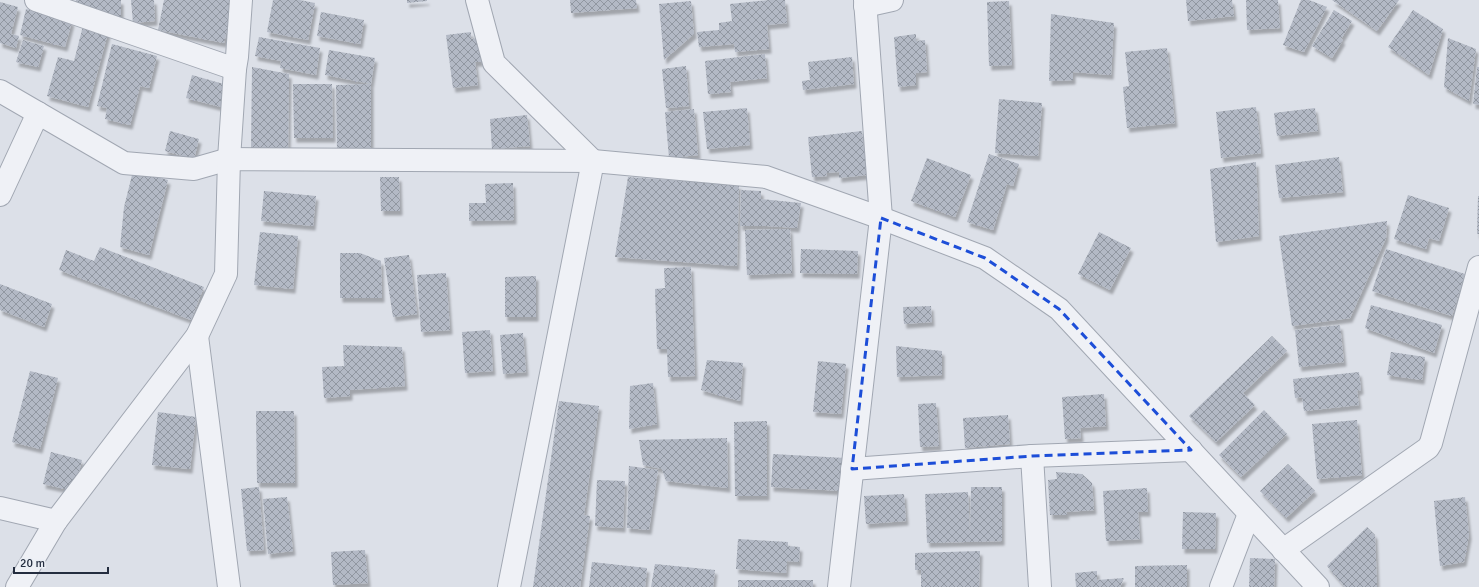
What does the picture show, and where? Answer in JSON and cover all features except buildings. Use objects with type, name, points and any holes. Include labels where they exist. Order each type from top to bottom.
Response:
[{"type":"street","points":[[36,0],[235,69]]},
{"type":"street","points":[[17,587],[56,520],[197,336],[226,274],[229,159],[241,0]]},
{"type":"street","points":[[476,0],[494,63],[593,161]]},
{"type":"street","points":[[839,587],[881,218],[865,3],[892,0]]},
{"type":"street","points":[[0,91],[124,163],[194,169],[229,159],[593,161],[766,177],[881,218],[985,258],[1059,309],[1318,587]]},
{"type":"street","points":[[0,195],[38,113]]},
{"type":"street","points":[[510,587],[593,161]]},
{"type":"street","points":[[1283,550],[1428,448],[1431,443],[1479,267]]},
{"type":"street","points":[[197,336],[229,587]]},
{"type":"street","points":[[852,469],[1032,456],[1190,450]]},
{"type":"street","points":[[1032,456],[1040,587]]},
{"type":"street","points":[[0,508],[56,520]]},
{"type":"street","points":[[1221,587],[1249,514]]},
{"type":"highlighted area","points":[[881,218],[985,258],[1059,309],[1191,450],[1032,456],[852,469]]}]
